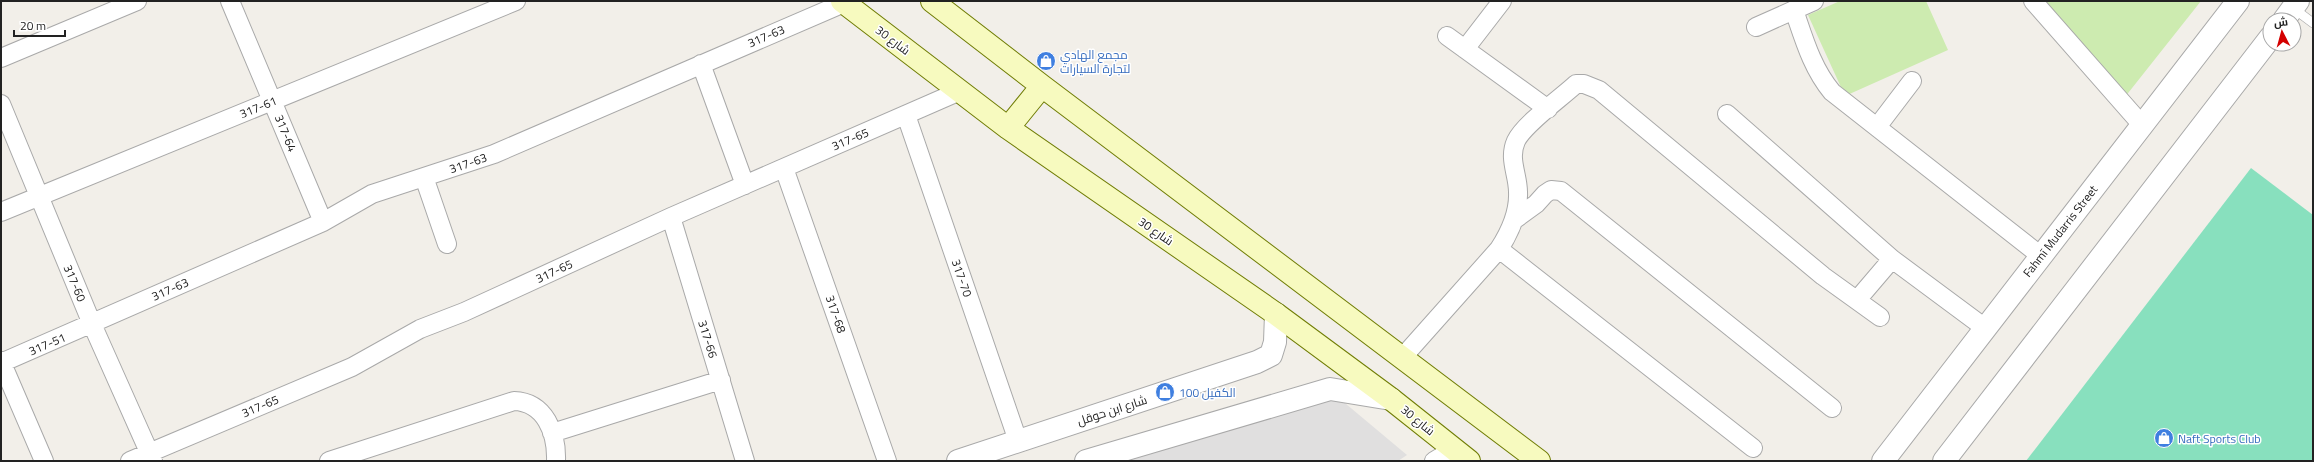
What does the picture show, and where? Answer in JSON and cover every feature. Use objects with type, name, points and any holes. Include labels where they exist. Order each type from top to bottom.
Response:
[{"type":"main road","name":"شارع 30","points":[[843,2],[1008,128],[1276,314],[1391,399],[1461,455]]},
{"type":"main road","points":[[939,3],[1042,86],[1539,461]]},
{"type":"main road","points":[[1008,128],[1042,86]]},
{"type":"street","points":[[1,58],[137,1]]},
{"type":"street","name":"317-64","points":[[230,1],[323,222]]},
{"type":"street","name":"317-61","points":[[1,212],[516,1]]},
{"type":"street","points":[[1465,49],[1502,1]]},
{"type":"street","points":[[1756,27],[1814,1]]},
{"type":"street","points":[[2033,1],[2142,125]]},
{"type":"street","name":"Fahmī Mudarris Street","points":[[1882,461],[2238,1]]},
{"type":"street","name":"317-63","points":[[92,324],[323,222],[372,194],[494,154],[843,2]]},
{"type":"street","points":[[1794,10],[1821,79],[1832,92],[2041,256]]},
{"type":"street","points":[[1447,36],[1548,109]]},
{"type":"street","points":[[1944,461],[2262,48]]},
{"type":"street","points":[[701,64],[744,185]]},
{"type":"street","points":[[1877,127],[1912,81]]},
{"type":"street","points":[[1402,358],[1508,237],[1514,220],[1518,191],[1512,162],[1513,150],[1522,132],[1576,84],[1584,84],[1599,90],[1823,276],[1880,317]]},
{"type":"street","name":"317-65","points":[[130,461],[151,457],[352,367],[420,329],[464,312],[671,217],[960,92]]},
{"type":"street","name":"317-60","points":[[1,104],[92,324],[151,457]]},
{"type":"street","points":[[1727,114],[1892,259],[1985,328]]},
{"type":"street","name":"317-70","points":[[906,115],[1018,441]]},
{"type":"street","name":"317-68","points":[[784,168],[887,461]]},
{"type":"street","points":[[424,177],[447,244]]},
{"type":"street","points":[[1514,220],[1536,204],[1545,194],[1556,189],[1561,191],[1832,408]]},
{"type":"street","name":"317-66","points":[[671,217],[745,461]]},
{"type":"street","points":[[1499,249],[1753,448]]},
{"type":"street","points":[[1857,300],[1892,259]]},
{"type":"street","name":"شارع ابن حوقل","points":[[958,461],[1257,362],[1271,355],[1275,342],[1276,314]]},
{"type":"street","name":"317-51","points":[[1,362],[92,324]]},
{"type":"street","points":[[1,362],[44,461]]},
{"type":"street","points":[[552,433],[721,380]]},
{"type":"street","points":[[1086,461],[1330,389],[1391,399]]},
{"type":"street","points":[[329,461],[514,401],[525,401],[535,406],[543,413],[552,433],[556,461]]},
{"type":"street","points":[[1434,461],[1461,455]]},
{"type":"lane","points":[[2291,10],[2313,23]]},
{"type":"shaded area","points":[[1321,383],[1407,455],[1398,461],[1092,461]]},
{"type":"green space","points":[[1840,1],[1926,1],[1948,50],[1845,96],[1808,15]]},
{"type":"green space","points":[[2035,1],[2201,1],[2121,102]]},
{"type":"green space","points":[[2251,168],[2313,215],[2313,461],[2026,461]]},
{"type":"place","name":"مجمع الهادي لتجارة السيارات","points":[[1046,61]]},
{"type":"place","name":"الكفيل 100","points":[[1165,392]]},
{"type":"place","name":"Naft Sports Club","points":[[2164,438]]}]
